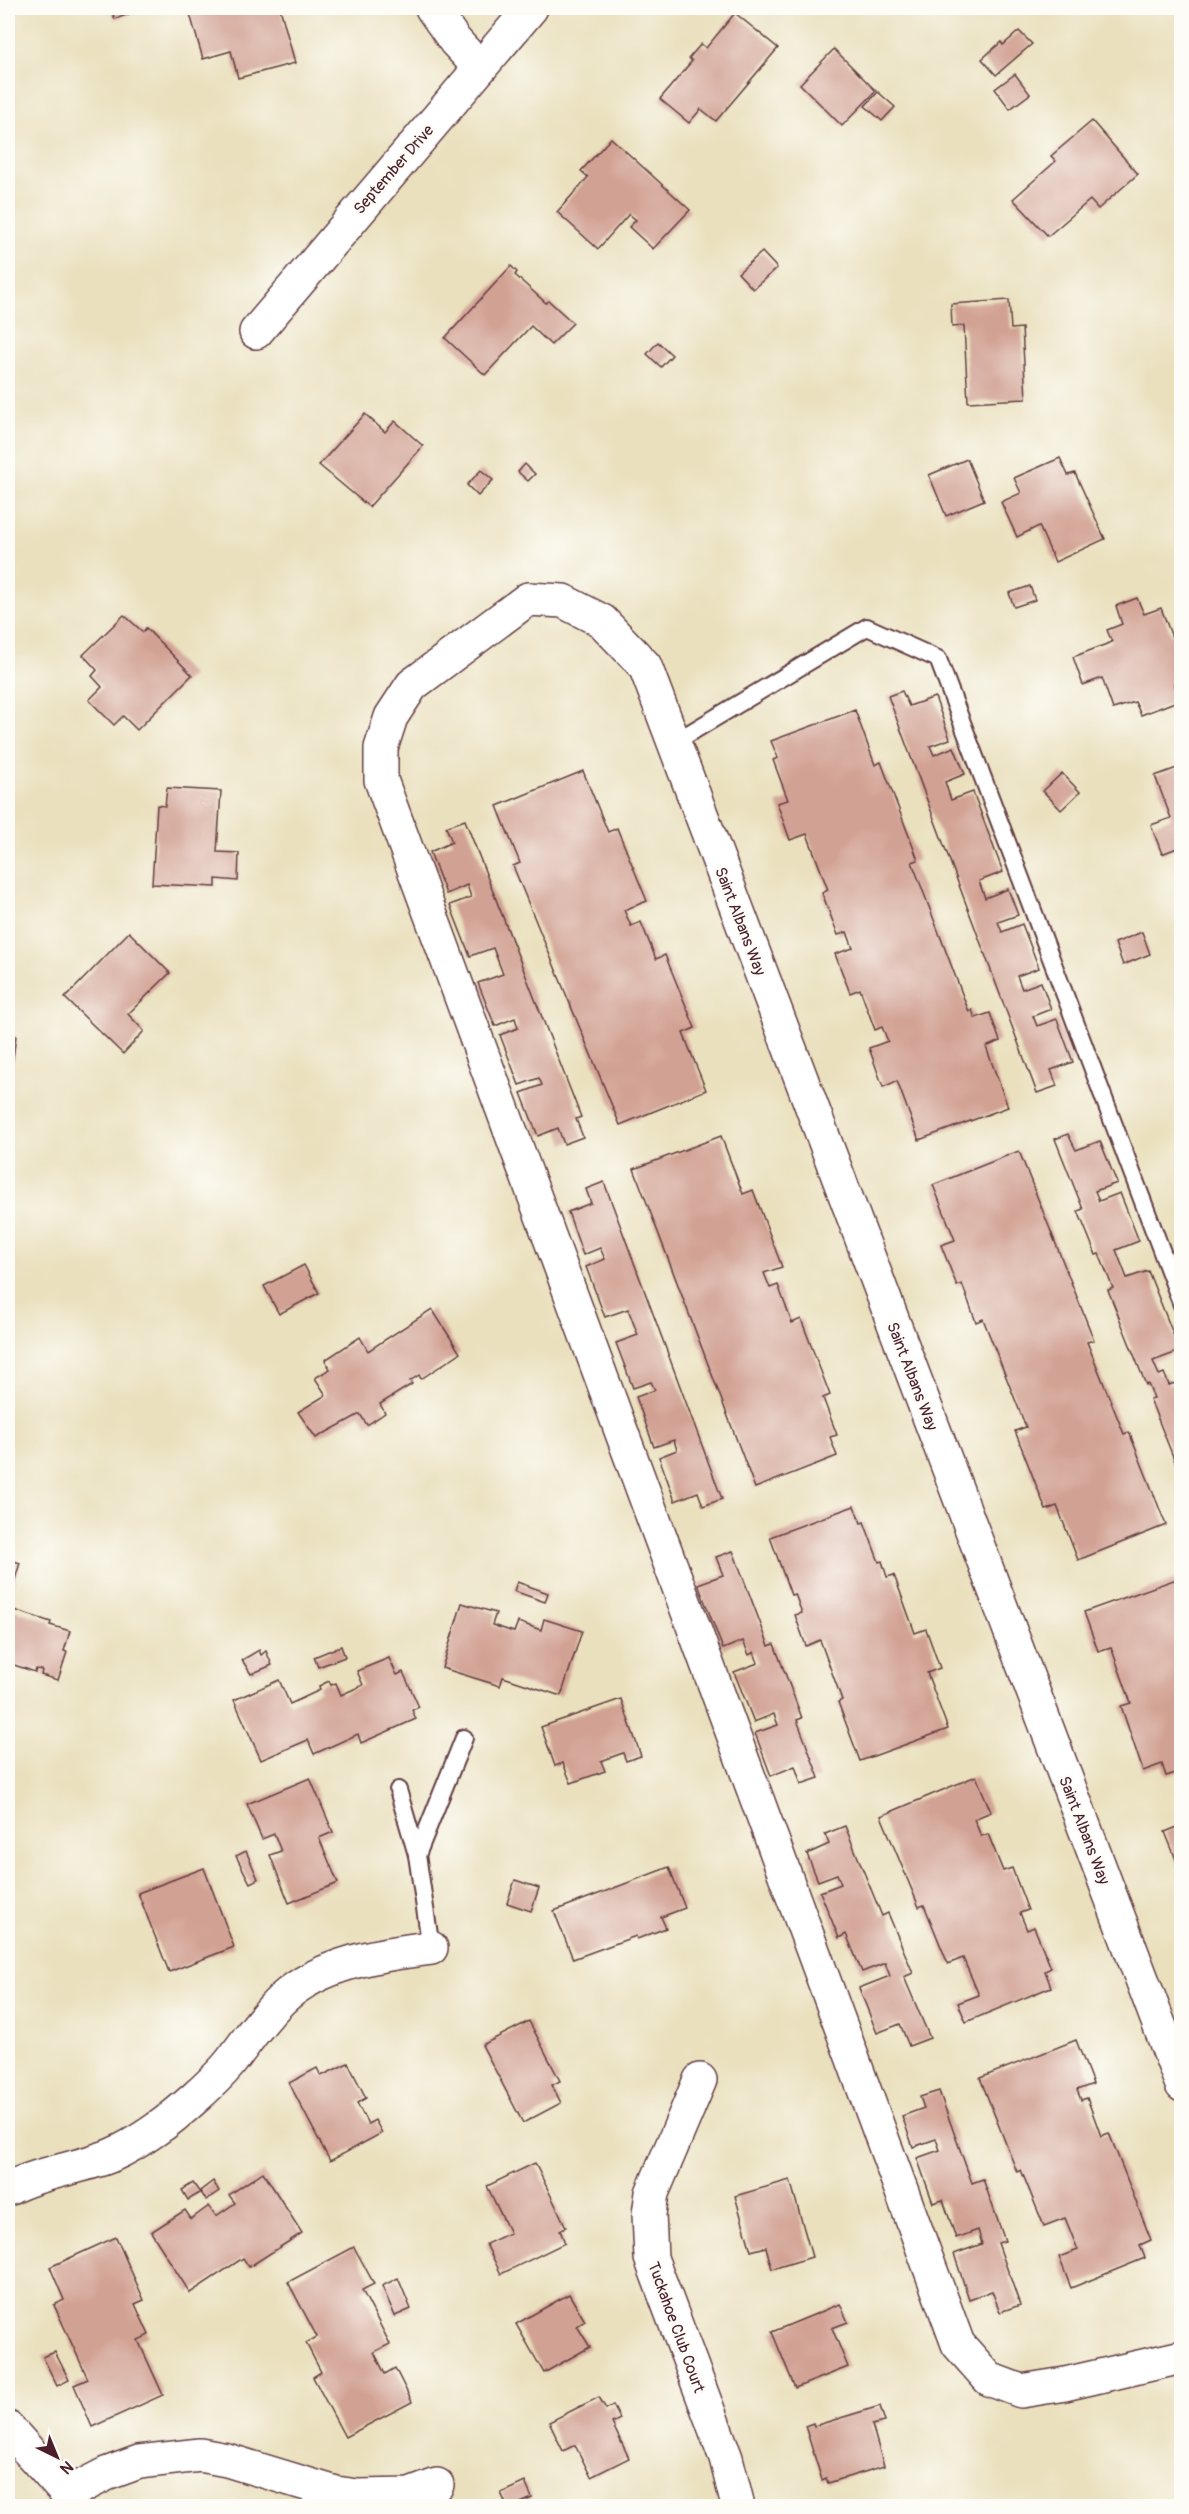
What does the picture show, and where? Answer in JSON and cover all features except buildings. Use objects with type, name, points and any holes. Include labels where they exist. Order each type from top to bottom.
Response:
[{"type":"street","points":[[432,8],[455,40],[480,68]]},
{"type":"street","name":"September Drive","points":[[256,332],[372,192],[531,8]]},
{"type":"street","name":"Saint Albans Way","points":[[1182,2085],[645,666],[602,621],[563,601],[528,599],[412,685],[391,717],[381,748],[381,780],[958,2344],[989,2379],[1022,2391],[1065,2384],[1182,2357]]},
{"type":"street","points":[[8,2189],[112,2155],[157,2129],[213,2081],[232,2061],[255,2028],[283,1998],[303,1984],[326,1971],[387,1953],[431,1948]]},
{"type":"street","name":"Tuckahoe Club Court","points":[[700,2080],[652,2193],[649,2214],[651,2258],[726,2458],[738,2506]]},
{"type":"street","points":[[9,2432],[69,2500],[106,2474],[139,2462],[200,2455],[227,2460],[336,2493],[358,2496],[410,2495],[436,2486]]},
{"type":"lane","points":[[673,742],[867,627],[938,658],[1182,1305]]},
{"type":"lane","points":[[417,1855],[464,1738]]},
{"type":"lane","points":[[398,1790],[417,1855],[431,1948]]}]
